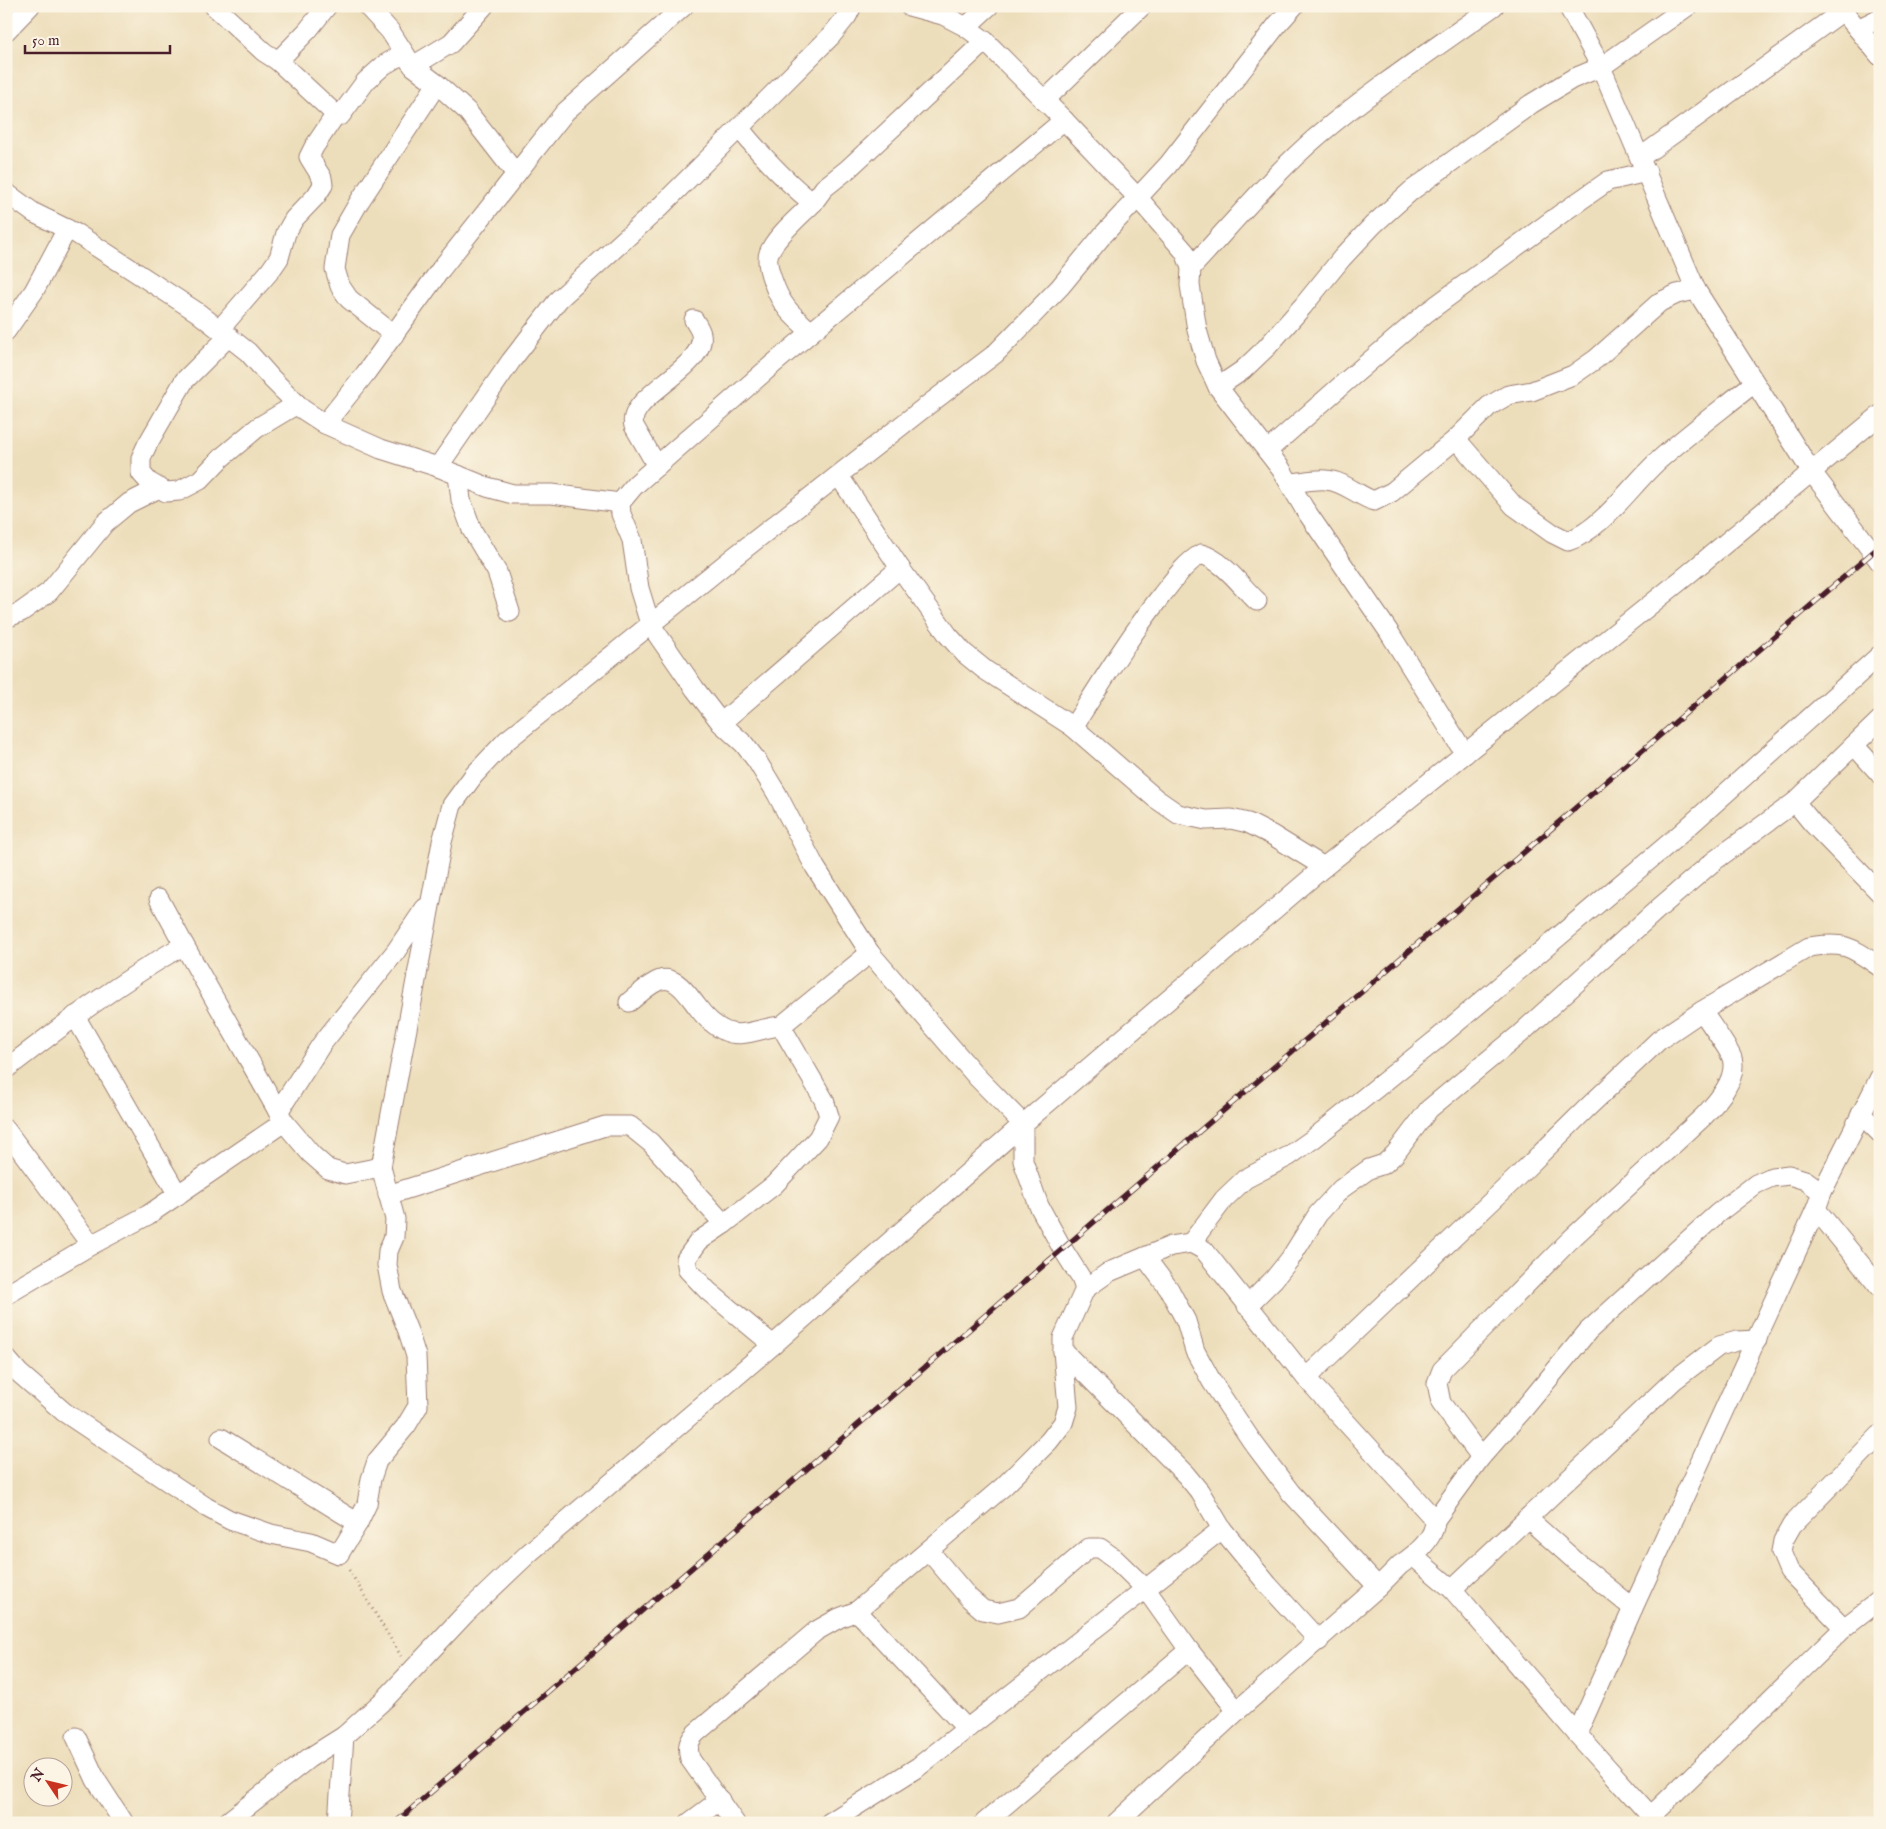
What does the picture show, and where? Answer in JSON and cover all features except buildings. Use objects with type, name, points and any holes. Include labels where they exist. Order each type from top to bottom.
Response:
[{"type":"street","points":[[6,31],[30,6]]},
{"type":"street","points":[[214,6],[336,114],[341,115],[366,81],[384,65],[408,59],[451,43],[484,6]]},
{"type":"street","points":[[278,62],[308,30],[327,6]]},
{"type":"street","points":[[367,6],[390,31],[408,59],[467,111],[516,174]]},
{"type":"street","points":[[325,424],[344,403],[440,269],[565,112],[684,6]]},
{"type":"street","points":[[438,467],[511,361],[559,299],[660,208],[831,36],[847,16],[852,6]]},
{"type":"street","points":[[909,6],[943,15],[966,27],[985,41],[1138,198],[1185,252],[1191,268],[1190,285],[1197,330],[1206,361],[1218,387],[1281,469],[1304,508],[1388,632],[1465,754]]},
{"type":"street","points":[[966,27],[989,6]]},
{"type":"street","points":[[1044,101],[1142,6]]},
{"type":"street","points":[[6,1358],[19,1373],[64,1412],[206,1507],[230,1520],[271,1534],[311,1542],[339,1554],[367,1504],[371,1479],[377,1462],[406,1426],[418,1406],[416,1356],[392,1291],[387,1265],[388,1251],[394,1237],[395,1219],[382,1167],[430,901],[452,805],[474,775],[506,741],[650,624],[995,354],[1060,287],[1102,236],[1168,165],[1277,25],[1294,6]]},
{"type":"street","points":[[1191,268],[1288,164],[1318,135],[1370,93],[1494,6]]},
{"type":"street","points":[[1568,6],[1601,67],[1696,290],[1812,471],[1880,562]]},
{"type":"street","points":[[1218,387],[1242,370],[1267,347],[1348,251],[1373,225],[1411,191],[1531,104],[1572,79],[1601,67],[1688,6]]},
{"type":"street","points":[[1266,451],[1426,314],[1608,181],[1644,165],[1841,8],[1880,56]]},
{"type":"street","points":[[1858,29],[1880,18]]},
{"type":"street","points":[[811,332],[786,307],[775,286],[767,258],[770,251],[824,188],[848,169],[985,41]]},
{"type":"street","points":[[394,335],[349,299],[340,286],[335,269],[340,235],[359,202],[437,84]]},
{"type":"street","points":[[297,404],[257,428],[221,458],[200,480],[179,491],[166,492],[149,482],[141,473],[141,458],[147,445],[184,381],[224,333],[279,258],[286,233],[294,219],[316,196],[323,185],[322,178],[309,157],[336,114]]},
{"type":"street","points":[[1064,120],[811,332],[657,466],[620,503],[621,514],[632,540],[639,588],[650,624],[721,723],[744,744],[757,761],[777,794],[815,867],[870,953],[977,1077],[1023,1124],[1023,1161],[1038,1206],[1081,1278],[1085,1290]]},
{"type":"street","points":[[739,128],[767,162],[792,187],[813,203]]},
{"type":"street","points":[[6,192],[34,213],[67,229],[189,307],[248,352],[297,404],[325,424],[381,449],[438,467],[486,487],[513,494],[552,494],[620,503]]},
{"type":"street","points":[[6,331],[34,291],[67,229]]},
{"type":"street","points":[[1290,483],[1327,480],[1342,485],[1374,501],[1392,492],[1456,439],[1489,406],[1508,394],[1532,390],[1573,374],[1610,348],[1660,302],[1677,294],[1696,290]]},
{"type":"street","points":[[657,466],[634,426],[633,414],[655,391],[691,360],[700,346],[701,334],[694,320]]},
{"type":"street","points":[[1456,439],[1514,506],[1552,533],[1568,541],[1584,533],[1611,510],[1658,461],[1754,383]]},
{"type":"street","points":[[226,1823],[309,1758],[344,1736],[386,1698],[466,1613],[529,1553],[773,1345],[1023,1124],[1324,867],[1686,576],[1880,415]]},
{"type":"street","points":[[458,475],[461,500],[472,530],[497,572],[510,612]]},
{"type":"street","points":[[839,476],[900,568],[964,654],[985,670],[1073,727],[1155,798],[1178,814],[1206,820],[1231,819],[1248,823],[1272,834],[1324,867]]},
{"type":"street","points":[[6,618],[21,612],[49,592],[106,523],[129,503],[159,488]]},
{"type":"street","points":[[1073,727],[1141,621],[1176,576],[1192,560],[1201,554],[1209,556],[1227,571],[1257,602]]},
{"type":"street","points":[[721,723],[900,568]]},
{"type":"street","points":[[1191,1243],[1224,1199],[1245,1179],[1289,1156],[1313,1139],[1436,1040],[1678,835],[1880,655]]},
{"type":"street","points":[[1247,1306],[1274,1279],[1290,1259],[1318,1214],[1341,1189],[1369,1170],[1384,1164],[1395,1154],[1418,1122],[1446,1094],[1520,1034],[1659,908],[1714,861],[1795,802],[1880,720]]},
{"type":"street","points":[[1854,745],[1880,774]]},
{"type":"street","points":[[1795,802],[1813,824],[1880,893]]},
{"type":"street","points":[[159,899],[281,1117],[312,1154],[328,1169],[345,1174],[382,1167]]},
{"type":"street","points":[[6,1295],[91,1245],[148,1215],[178,1195],[281,1117],[322,1045],[396,951],[430,901]]},
{"type":"street","points":[[1306,1378],[1659,1040],[1702,1011],[1809,947],[1840,944],[1859,953],[1880,967]]},
{"type":"street","points":[[6,1070],[75,1016],[184,945]]},
{"type":"street","points":[[629,1002],[655,982],[668,979],[677,982],[688,992],[696,1005],[710,1020],[725,1031],[739,1034],[767,1026],[781,1026],[870,953]]},
{"type":"street","points":[[1481,1457],[1441,1403],[1437,1383],[1442,1370],[1570,1240],[1704,1116],[1720,1098],[1733,1071],[1732,1057],[1702,1011]]},
{"type":"street","points":[[75,1016],[178,1195]]},
{"type":"street","points":[[773,1345],[708,1291],[688,1270],[686,1258],[699,1241],[774,1185],[818,1138],[829,1116],[824,1100],[781,1026]]},
{"type":"street","points":[[1577,1734],[1819,1200],[1880,1078]]},
{"type":"street","points":[[1861,1114],[1880,1133]]},
{"type":"street","points":[[388,1195],[605,1126],[630,1126],[651,1143],[724,1224]]},
{"type":"street","points":[[6,1130],[91,1245]]},
{"type":"street","points":[[1116,1823],[1237,1711],[1318,1641],[1400,1565],[1413,1556],[1424,1545],[1435,1527],[1435,1520],[1481,1457],[1588,1331],[1738,1197],[1756,1184],[1772,1177],[1789,1175],[1805,1180],[1880,1288]]},
{"type":"street","points":[[736,1823],[690,1759],[687,1748],[690,1740],[816,1631],[839,1618],[857,1611],[1004,1486],[1049,1441],[1063,1423],[1068,1407],[1063,1338],[1085,1290],[1109,1272],[1171,1246],[1191,1243],[1204,1250],[1306,1378],[1435,1520]]},
{"type":"street","points":[[1145,1257],[1169,1288],[1186,1322],[1195,1351],[1212,1382],[1251,1440],[1291,1493],[1378,1587]]},
{"type":"street","points":[[1452,1589],[1673,1381],[1719,1346],[1737,1341],[1756,1340]]},
{"type":"street","points":[[1063,1351],[1186,1476],[1200,1492],[1222,1528],[1268,1585],[1318,1641]]},
{"type":"street","points":[[1844,1628],[1789,1571],[1781,1552],[1783,1541],[1792,1525],[1880,1435]]},
{"type":"street","points":[[221,1438],[358,1523]]},
{"type":"street","points":[[1527,1518],[1580,1565],[1633,1608]]},
{"type":"street","points":[[829,1823],[918,1766],[1222,1528]]},
{"type":"street","points":[[929,1551],[969,1598],[983,1610],[998,1614],[1019,1608],[1089,1548],[1100,1548],[1114,1558],[1145,1588],[1189,1650],[1237,1711]]},
{"type":"street","points":[[1413,1556],[1452,1589],[1654,1820],[1844,1628],[1880,1600]]},
{"type":"street","points":[[857,1611],[967,1729]]},
{"type":"street","points":[[984,1823],[1189,1650]]},
{"type":"street","points":[[338,1823],[344,1736]]},
{"type":"street","points":[[76,1737],[96,1780],[124,1823]]},
{"type":"street","points":[[688,1823],[720,1800]]},
{"type":"path","points":[[339,1554],[411,1672]]},
{"type":"railway","points":[[395,1823],[1880,546]]}]
